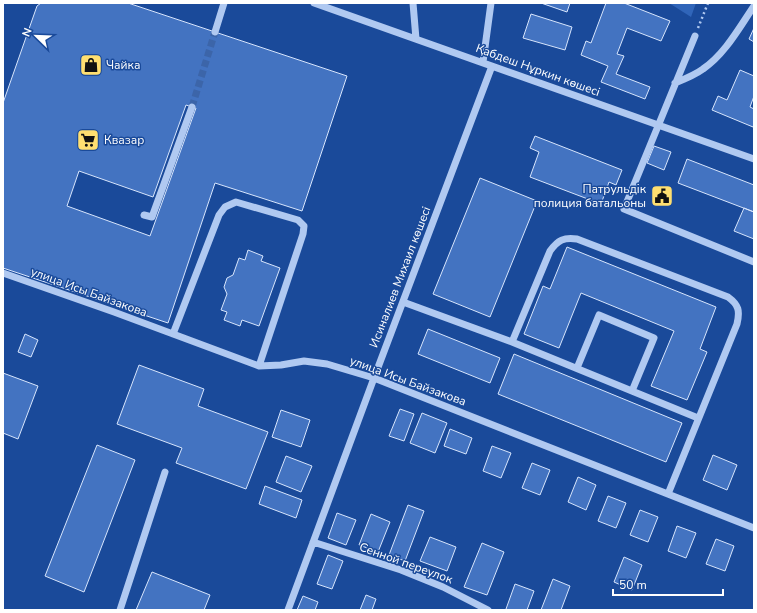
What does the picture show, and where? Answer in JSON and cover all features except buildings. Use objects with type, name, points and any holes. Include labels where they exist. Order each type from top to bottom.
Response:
[{"type":"street","points":[[215,32],[224,3]]},
{"type":"street","name":"Қабдеш Нұркин көшесі","points":[[314,3],[754,159]]},
{"type":"street","points":[[413,3],[416,39]]},
{"type":"street","points":[[483,62],[491,3]]},
{"type":"street","points":[[676,83],[704,69],[722,53],[754,6]]},
{"type":"street","points":[[695,36],[624,209],[754,262]]},
{"type":"street","name":"Исиналиев Михаил көшесі","points":[[288,610],[492,66]]},
{"type":"street","points":[[144,215],[152,217],[192,107]]},
{"type":"street","points":[[173,334],[219,215],[225,207],[236,202],[298,220],[304,226],[303,234],[259,366]]},
{"type":"street","points":[[512,342],[550,251],[555,244],[561,240],[569,238],[577,239],[728,297],[735,303],[738,312],[736,324],[668,494]]},
{"type":"street","name":"улица Исы Байзакова","points":[[3,273],[114,312],[259,366],[282,365],[304,361],[327,364],[374,378],[754,528]]},
{"type":"street","points":[[403,302],[512,342],[698,418]]},
{"type":"street","points":[[577,368],[599,315],[654,338],[632,391]]},
{"type":"street","points":[[120,610],[165,472]]},
{"type":"street","name":"Сенной переулок","points":[[313,542],[401,570],[443,587],[488,610]]},
{"type":"path","points":[[695,36],[708,3]]},
{"type":"shaded area","points":[[669,3],[696,3],[691,17]]},
{"type":"tunnel","points":[[192,107],[215,32]]},
{"type":"place","name":"Чайка","points":[[91,65]]},
{"type":"place","name":"Квазар","points":[[88,140]]},
{"type":"place","name":"Патрульдік полиция батальоны","points":[[662,196]]}]
